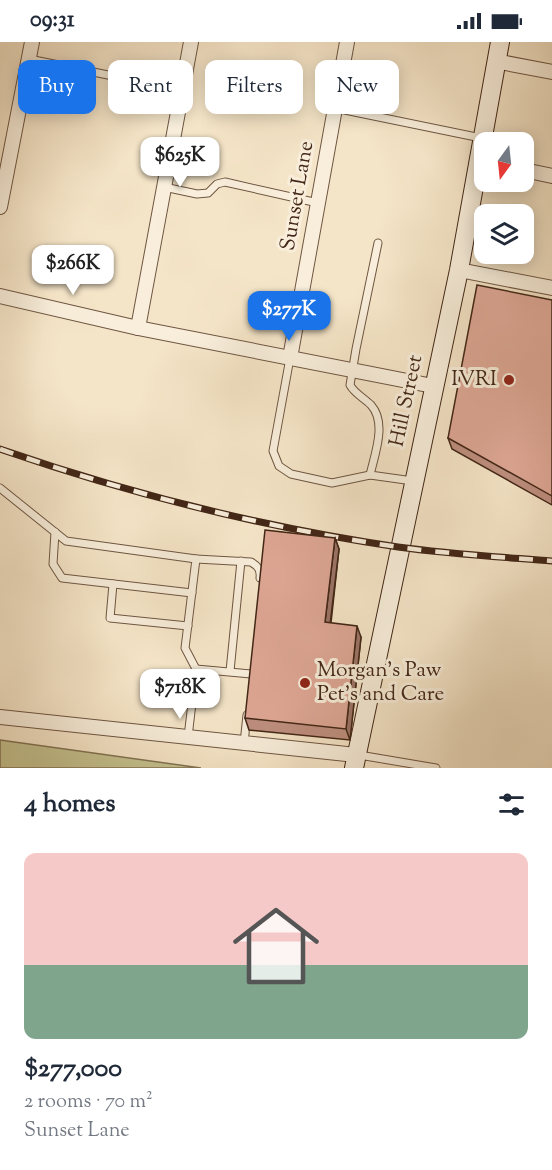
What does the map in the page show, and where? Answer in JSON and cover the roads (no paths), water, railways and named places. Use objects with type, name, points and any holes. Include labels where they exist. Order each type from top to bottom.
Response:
[{"type":"main road","name":"Hill Street","points":[[482,132],[500,42]]},
{"type":"main road","name":"Hill Street","points":[[355,761],[475,192]]},
{"type":"street","points":[[0,207],[32,42]]},
{"type":"street","points":[[188,60],[191,42]]},
{"type":"street","name":"Sunset Lane","points":[[344,60],[347,42]]},
{"type":"street","points":[[495,61],[552,72]]},
{"type":"street","points":[[138,328],[178,114]]},
{"type":"street","name":"Sunset Lane","points":[[290,358],[334,114]]},
{"type":"street","points":[[534,172],[552,176]]},
{"type":"street","points":[[459,270],[552,288]]},
{"type":"street","points":[[0,296],[138,328],[433,387]]},
{"type":"street","points":[[0,717],[244,742],[355,761]]},
{"type":"lane","points":[[29,59],[108,75]]},
{"type":"lane","points":[[364,114],[474,137]]},
{"type":"lane","points":[[164,187],[197,194],[208,193],[217,184],[225,182],[318,203]]},
{"type":"lane","points":[[370,475],[380,424],[379,416],[373,407],[352,390],[351,385],[352,370],[378,243]]},
{"type":"lane","points":[[290,358],[273,451],[279,466],[291,474],[332,483],[370,475],[413,481]]},
{"type":"lane","points":[[0,488],[66,541],[196,559],[251,562],[261,573],[260,584]]},
{"type":"lane","points":[[55,532],[53,564],[62,578],[192,593]]},
{"type":"lane","points":[[188,737],[196,669],[185,648],[196,559]]},
{"type":"lane","points":[[230,672],[241,561]]},
{"type":"lane","points":[[113,584],[110,618],[188,626]]},
{"type":"lane","points":[[250,683],[252,663]]},
{"type":"lane","points":[[196,669],[251,674]]},
{"type":"lane","points":[[244,742],[248,702]]},
{"type":"lane","points":[[355,761],[436,768]]},
{"type":"railway","points":[[0,449],[147,495],[297,530],[417,549],[552,561]]},
{"type":"place","name":"IVRI","points":[[509,380]]},
{"type":"place","name":"Morgan's Paw Pet's and Care","points":[[305,683]]}]
